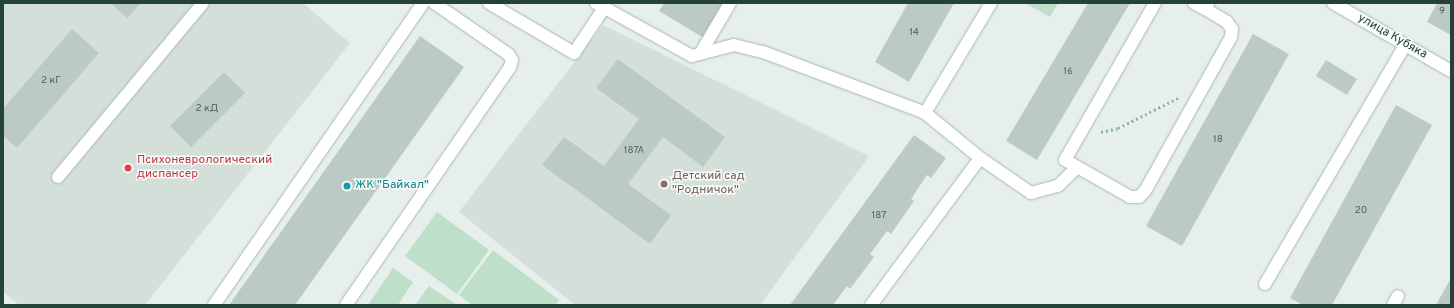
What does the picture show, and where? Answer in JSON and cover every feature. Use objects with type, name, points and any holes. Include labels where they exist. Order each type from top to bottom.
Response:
[{"type":"street","points":[[58,177],[203,3]]},
{"type":"street","points":[[214,305],[423,3]]},
{"type":"street","points":[[346,305],[510,67],[512,60],[508,54],[434,3]]},
{"type":"street","points":[[489,3],[574,54],[600,5],[692,56],[734,45],[763,52],[925,113],[980,158],[1031,193],[1058,186],[1077,167]]},
{"type":"street","points":[[700,54],[730,3]]},
{"type":"street","points":[[925,113],[991,3]]},
{"type":"street","points":[[1155,3],[1065,160],[1130,197],[1139,197],[1145,191],[1231,37],[1232,29],[1227,22],[1206,6],[1194,3]]},
{"type":"street","name":"улица Кубяка","points":[[1334,3],[1451,71]]},
{"type":"street","points":[[1265,284],[1405,44]]},
{"type":"street","points":[[871,305],[980,158]]},
{"type":"path","points":[[1080,135],[1118,128],[1205,84]]},
{"type":"shaded area","name":"Психоневрологический диспансер","points":[[3,3],[303,3],[350,43],[145,305],[19,305],[3,292]]},
{"type":"shaded area","name":"Детский сад \"Родничок\"","points":[[603,25],[869,156],[760,305],[575,305],[459,212]]},
{"type":"green space","points":[[1025,3],[1058,3],[1050,17]]},
{"type":"green space","points":[[437,212],[489,250],[457,294],[405,256]]},
{"type":"green space","points":[[493,250],[559,300],[556,305],[472,305],[459,295]]},
{"type":"green space","points":[[393,268],[413,282],[398,305],[368,305]]},
{"type":"green space","points":[[429,286],[456,304],[456,305],[415,305]]},
{"type":"building","points":[[111,3],[141,3],[127,18]]},
{"type":"building","points":[[664,3],[724,3],[704,38],[659,11]]},
{"type":"building","points":[[908,3],[954,3],[909,82],[875,62]]},
{"type":"building","points":[[1088,3],[1130,3],[1037,160],[1006,141]]},
{"type":"building","points":[[1437,3],[1451,3],[1451,35],[1427,22]]},
{"type":"building","points":[[72,29],[99,53],[17,148],[3,136],[3,109]]},
{"type":"building","points":[[1253,34],[1289,54],[1182,246],[1146,226]]},
{"type":"building","name":"ЖК \"Байкал\"","points":[[420,36],[464,67],[295,305],[229,305]]},
{"type":"building","points":[[618,59],[725,137],[703,167],[663,137],[628,184],[671,215],[650,244],[542,165],[564,137],[604,166],[639,119],[596,88]]},
{"type":"building","points":[[1326,60],[1357,79],[1347,95],[1316,76]]},
{"type":"building","points":[[224,72],[245,93],[191,147],[170,126]]},
{"type":"building","points":[[1396,105],[1432,125],[1332,305],[1303,305],[1290,298]]},
{"type":"building","points":[[914,135],[946,158],[931,178],[927,175],[911,199],[914,201],[891,234],[887,231],[870,254],[874,257],[850,289],[847,286],[833,305],[790,305]]},
{"type":"building","points":[[1451,278],[1451,305],[1436,305]]},
{"type":"place","name":"Психоневрологический диспансер","points":[[128,168]]},
{"type":"place","name":"Детский сад \"Родничок\"","points":[[664,184]]},
{"type":"place","name":"ЖК \"Байкал\"","points":[[347,186]]}]
